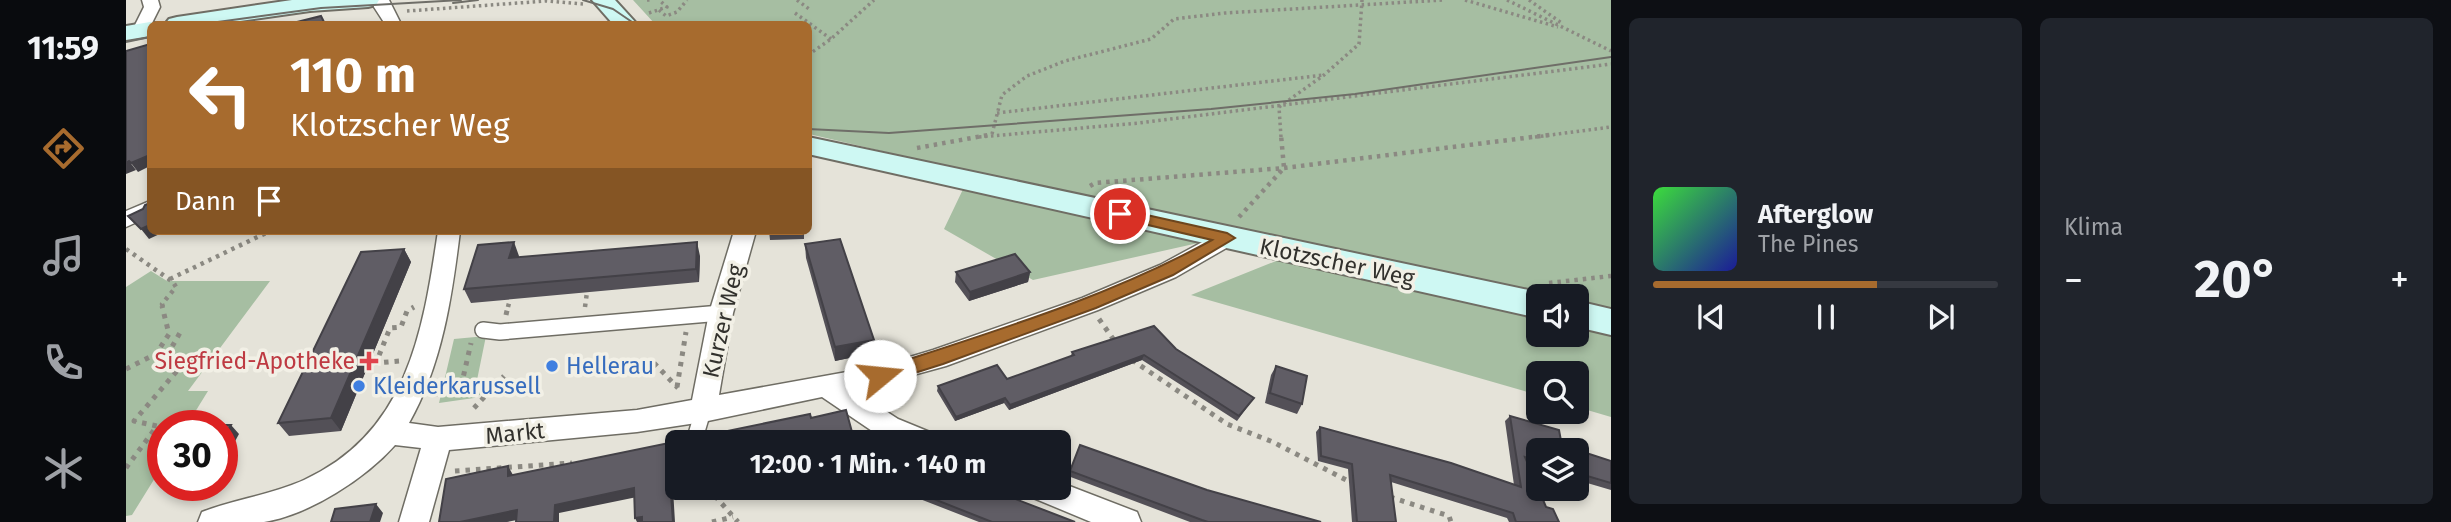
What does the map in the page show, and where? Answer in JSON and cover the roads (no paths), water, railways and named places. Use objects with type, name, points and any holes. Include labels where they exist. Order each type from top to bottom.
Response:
[{"type":"street","points":[[139,31],[152,6],[150,0]]},
{"type":"street","points":[[195,21],[310,2],[382,9]]},
{"type":"street","name":"Klotzscher Weg","points":[[812,146],[1526,302]]},
{"type":"street","points":[[126,220],[147,210]]},
{"type":"street","name":"Kurzer Weg","points":[[703,411],[721,313],[745,235]]},
{"type":"street","name":"Markt","points":[[389,432],[438,439],[637,421],[829,388],[937,359],[1090,304],[1168,271],[1227,238]]},
{"type":"street","points":[[212,522],[305,494],[347,471],[389,432],[415,385],[428,341],[448,242]]},
{"type":"street","points":[[1589,317],[1611,322]]},
{"type":"street","points":[[829,388],[893,430]]},
{"type":"street","points":[[414,522],[438,439]]},
{"type":"street","points":[[1071,500],[1126,522]]},
{"type":"lane","points":[[478,331],[500,332],[721,313]]},
{"type":"lane","points":[[697,430],[703,411]]},
{"type":"tram line","points":[[225,21],[321,8],[461,0]]},
{"type":"tram line","points":[[453,3],[478,0]]},
{"type":"tram line","points":[[583,0],[613,9],[631,21]]},
{"type":"tram line","points":[[126,42],[147,38]]},
{"type":"tram line","points":[[812,129],[889,133],[1211,109],[1355,94],[1611,57]]},
{"type":"place","name":"Siegfried-Apotheke","points":[[369,361]]},
{"type":"place","name":"Hellerau","points":[[552,366]]},
{"type":"place","name":"Kleiderkarussell","points":[[359,386]]}]
